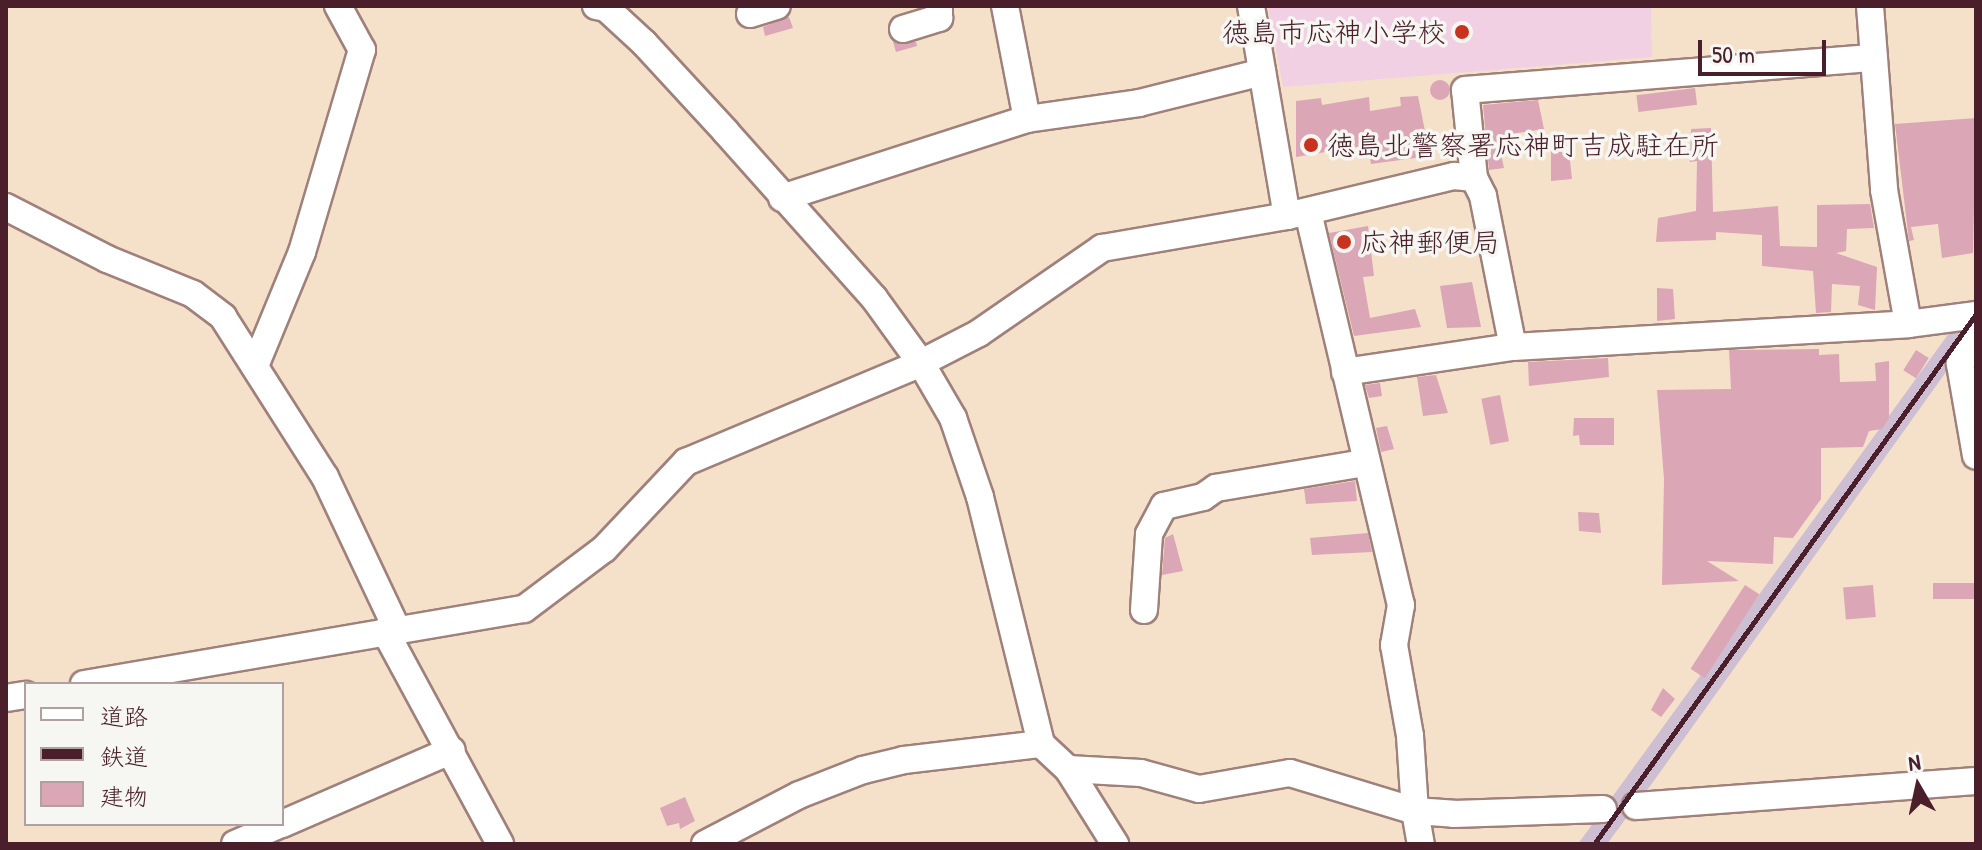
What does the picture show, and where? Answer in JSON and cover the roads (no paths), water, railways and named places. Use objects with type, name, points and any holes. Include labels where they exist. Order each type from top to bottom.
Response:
[{"type":"street","points":[[255,366],[302,252],[362,50],[338,6]]},
{"type":"street","points":[[596,6],[606,8],[644,43],[874,298],[921,363],[953,418],[980,497],[1041,744],[1068,769],[1115,844]]},
{"type":"street","points":[[750,14],[777,6]]},
{"type":"street","points":[[903,29],[939,18],[939,6]]},
{"type":"street","points":[[1005,6],[1027,119]]},
{"type":"street","points":[[1251,6],[1262,72],[1297,214],[1345,372],[1364,463],[1401,605],[1394,645],[1410,736],[1415,811],[1421,844]]},
{"type":"street","points":[[1870,6],[1884,190],[1908,324]]},
{"type":"street","points":[[1513,347],[1483,196],[1474,178],[1465,90],[1874,58]]},
{"type":"street","points":[[782,198],[1027,119],[1139,103],[1262,72]]},
{"type":"street","points":[[95,682],[524,609],[604,549],[686,462],[921,363],[979,333],[1102,248],[1297,214],[1454,176],[1474,178]]},
{"type":"street","points":[[6,207],[107,259],[193,294],[223,317],[325,477],[391,630],[500,844]]},
{"type":"street","points":[[1345,372],[1513,347],[1908,324],[1976,315]]},
{"type":"street","points":[[1976,340],[1960,364],[1976,456]]},
{"type":"street","points":[[1144,610],[1149,534],[1164,506],[1216,488],[1364,463]]},
{"type":"street","points":[[705,844],[799,795],[863,770],[904,760],[1041,744]]},
{"type":"street","points":[[284,823],[452,750]]},
{"type":"street","points":[[1068,769],[1141,773],[1199,789],[1290,773],[1415,811],[1454,814],[1603,809]]},
{"type":"street","points":[[1636,806],[1976,781]]},
{"type":"street","points":[[235,844],[277,826]]},
{"type":"railway","points":[[1594,844],[1976,314]]},
{"type":"place","name":"徳島市応神小学校","points":[[1462,32]]},
{"type":"place","name":"徳島北警察署応神町吉成駐在所","points":[[1311,145]]},
{"type":"place","name":"応神郵便局","points":[[1344,242]]}]
